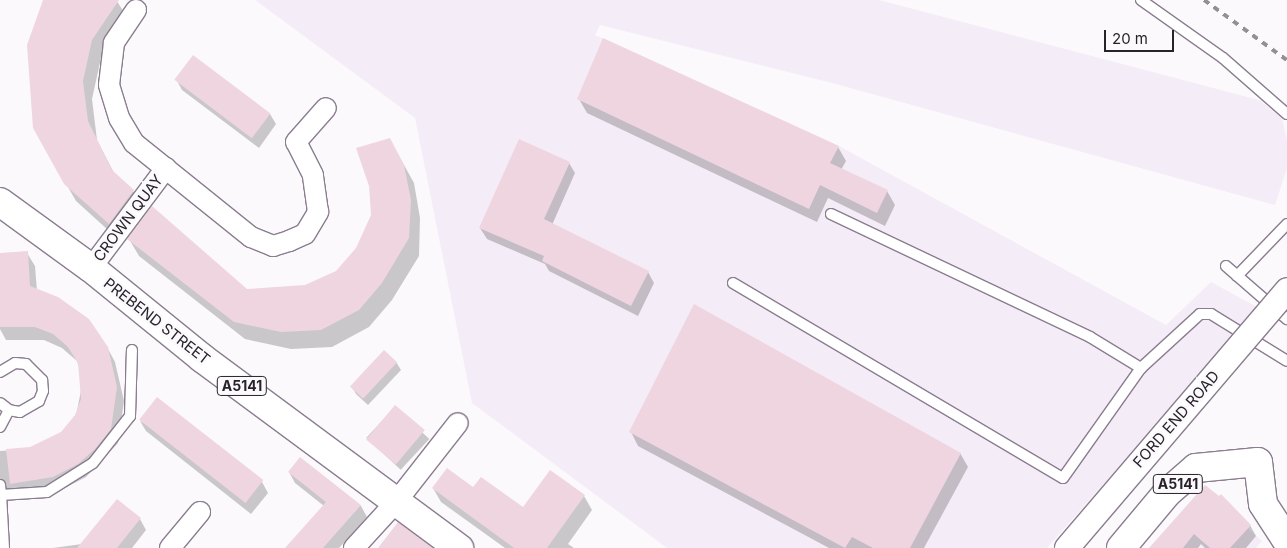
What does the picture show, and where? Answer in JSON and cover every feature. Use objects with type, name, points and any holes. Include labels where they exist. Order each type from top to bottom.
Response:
[{"type":"main road","name":"PREBEND STREET","points":[[0,202],[90,268],[202,358],[459,548]]},
{"type":"main road","name":"A5141","points":[[1121,548],[1167,494],[1196,468],[1258,462],[1263,504],[1287,541]]},
{"type":"street","name":"CROWN QUAY","points":[[136,10],[114,43],[109,85],[119,118],[134,143],[251,237],[273,246],[289,241],[305,234],[318,212],[313,175],[296,142],[326,108]]},
{"type":"street","name":"CROWN QUAY","points":[[90,268],[166,168]]},
{"type":"street","name":"FORD END ROAD","points":[[1066,548],[1287,290]]},
{"type":"street","points":[[354,548],[396,502],[458,423]]},
{"type":"street","points":[[170,548],[200,512]]},
{"type":"lane","points":[[1141,0],[1223,58],[1287,114]]},
{"type":"lane","points":[[831,214],[1090,337],[1141,368]]},
{"type":"lane","points":[[1238,276],[1287,224]]},
{"type":"lane","points":[[1226,266],[1287,319]]},
{"type":"lane","points":[[733,284],[1063,478],[1141,368],[1200,314],[1211,314],[1287,362]]},
{"type":"lane","points":[[4,548],[0,490],[47,492],[93,463],[130,416],[132,350]]},
{"type":"lane","points":[[0,372],[15,363],[26,364],[42,380],[43,391],[39,401],[20,412],[9,410],[0,402]]},
{"type":"lane","points":[[0,427],[9,410]]},
{"type":"shaded area","points":[[255,0],[879,0],[1259,100],[1282,118],[1287,141],[1287,168],[1275,205],[832,83],[600,25],[595,35],[839,146],[1166,325],[1211,282],[1259,308],[1047,548],[667,548],[472,403],[415,118]]},
{"type":"shaded area","points":[[1206,489],[1262,541],[1256,548],[1153,548]]},
{"type":"building","points":[[43,0],[119,0],[92,40],[83,81],[88,121],[112,170],[134,190],[109,224],[64,184],[33,128],[27,45]]},
{"type":"building","points":[[603,38],[839,146],[830,163],[888,190],[877,213],[820,185],[809,209],[577,99]]},
{"type":"building","points":[[193,55],[270,113],[252,138],[174,80]]},
{"type":"building","points":[[390,138],[404,165],[411,200],[409,238],[382,283],[359,310],[321,330],[281,332],[234,322],[127,239],[152,206],[247,289],[305,285],[336,271],[356,248],[371,215],[369,186],[356,148]]},
{"type":"building","points":[[519,139],[570,162],[544,219],[649,271],[631,306],[542,261],[544,256],[479,228]]},
{"type":"building","points":[[28,251],[30,286],[58,297],[89,319],[108,347],[117,387],[111,429],[95,449],[78,464],[53,477],[10,484],[6,449],[30,447],[61,432],[75,415],[81,399],[78,363],[68,347],[53,334],[35,327],[0,327],[0,253]]},
{"type":"building","points":[[694,304],[961,453],[910,548],[873,548],[852,537],[845,548],[629,432]]},
{"type":"building","points":[[384,350],[397,362],[363,399],[350,387]]},
{"type":"building","points":[[157,397],[263,480],[246,503],[139,420]]},
{"type":"building","points":[[395,405],[425,430],[396,465],[366,439]]},
{"type":"building","points":[[300,457],[361,505],[323,548],[285,548],[326,502],[288,472]]},
{"type":"building","points":[[447,468],[473,487],[481,477],[523,507],[550,470],[585,495],[547,548],[514,548],[432,488]]},
{"type":"building","points":[[1205,485],[1219,496],[1221,494],[1251,525],[1230,548],[1210,548],[1194,534],[1183,548],[1149,548]]},
{"type":"building","points":[[117,499],[141,518],[117,548],[77,548]]},
{"type":"building","points":[[398,522],[433,548],[378,548]]},
{"type":"railway","points":[[1204,0],[1287,60]]}]
